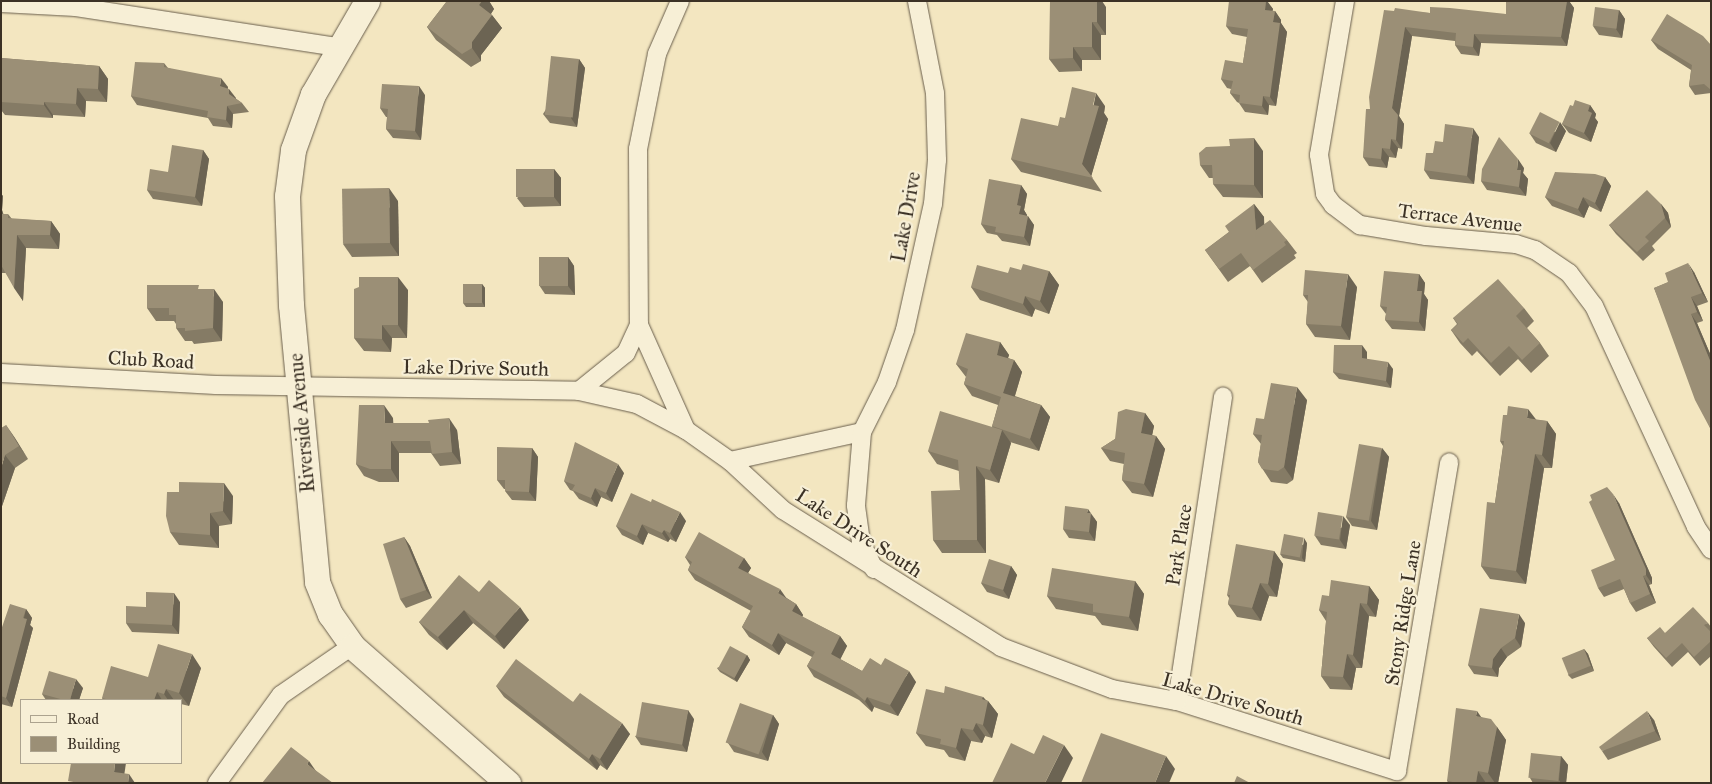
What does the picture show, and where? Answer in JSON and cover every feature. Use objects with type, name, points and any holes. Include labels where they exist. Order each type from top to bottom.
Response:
[{"type":"street","name":"Riverside Avenue","points":[[367,1],[338,47],[305,113],[290,170],[287,256],[317,582],[330,614],[352,646],[508,783]]},
{"type":"street","points":[[680,1],[657,54],[638,149],[639,325],[686,430]]},
{"type":"street","name":"Lake Drive","points":[[874,569],[861,542],[856,505],[862,432],[887,382],[905,330],[933,204],[937,160],[935,93],[917,1]]},
{"type":"street","name":"Terrace Avenue","points":[[1345,1],[1318,155],[1325,194],[1333,205],[1360,225],[1426,236],[1516,244],[1535,250],[1569,273],[1594,306],[1696,527],[1711,549]]},
{"type":"street","points":[[1,3],[76,7],[338,47]]},
{"type":"street","points":[[579,392],[626,353],[639,325]]},
{"type":"street","name":"Club Road","points":[[1,373],[216,385],[298,386]]},
{"type":"street","name":"Lake Drive South","points":[[298,386],[579,392],[637,404],[686,430],[730,461],[783,510],[874,569],[1001,647],[1112,689],[1178,701],[1398,771]]},
{"type":"street","name":"Park Place","points":[[1178,701],[1223,396]]},
{"type":"street","points":[[730,461],[862,432]]},
{"type":"street","name":"Stony Ridge Lane","points":[[1398,771],[1449,462]]},
{"type":"street","points":[[217,783],[281,695],[352,646]]},
{"type":"building","points":[[447,1],[482,1],[479,5],[492,15],[472,42],[472,48],[462,54],[427,27]]},
{"type":"building","points":[[1050,1],[1097,1],[1097,22],[1092,22],[1092,47],[1073,47],[1073,58],[1049,59]]},
{"type":"building","points":[[1229,1],[1266,1],[1265,10],[1275,11],[1273,22],[1280,23],[1270,97],[1263,96],[1262,106],[1239,103],[1240,95],[1230,93],[1233,81],[1221,79],[1225,60],[1243,63],[1248,29],[1226,26]]},
{"type":"building","points":[[1506,1],[1567,1],[1561,37],[1474,34],[1473,47],[1455,45],[1456,33],[1405,27],[1392,108],[1398,115],[1396,140],[1391,139],[1390,149],[1382,148],[1381,159],[1363,157],[1366,109],[1370,109],[1369,97],[1384,10],[1394,11],[1395,8],[1430,13],[1430,7],[1506,14]]},
{"type":"building","points":[[1595,7],[1619,10],[1617,29],[1593,26]]},
{"type":"building","points":[[1667,14],[1703,36],[1711,45],[1711,90],[1704,84],[1689,86],[1692,65],[1651,40]]},
{"type":"building","points":[[551,56],[579,59],[573,118],[545,115]]},
{"type":"building","points":[[1,58],[99,66],[98,89],[77,88],[76,104],[44,102],[44,105],[1,102]]},
{"type":"building","points":[[135,62],[164,63],[164,67],[221,78],[220,86],[229,89],[229,94],[242,103],[227,106],[226,120],[207,117],[208,111],[131,96]]},
{"type":"building","points":[[382,84],[419,86],[415,131],[386,129],[388,109],[380,108]]},
{"type":"building","points":[[1072,87],[1096,93],[1093,105],[1099,106],[1082,164],[1093,178],[1011,159],[1021,118],[1058,126],[1060,117],[1065,118]]},
{"type":"building","points":[[1575,100],[1590,105],[1588,111],[1592,113],[1584,133],[1562,124],[1570,105],[1573,106]]},
{"type":"building","points":[[1540,112],[1560,122],[1549,143],[1529,133]]},
{"type":"building","points":[[1445,124],[1473,128],[1467,176],[1424,170],[1426,153],[1433,153],[1435,141],[1443,142]]},
{"type":"building","points":[[1499,137],[1518,159],[1517,170],[1521,170],[1519,187],[1481,181],[1482,169]]},
{"type":"building","points":[[1254,138],[1254,185],[1213,184],[1212,165],[1200,165],[1199,153],[1206,147],[1230,146],[1229,139]]},
{"type":"building","points":[[172,145],[203,150],[195,197],[147,190],[150,169],[168,172]]},
{"type":"building","points":[[516,169],[554,169],[554,197],[516,197]]},
{"type":"building","points":[[1555,172],[1595,174],[1605,177],[1595,203],[1583,197],[1578,209],[1545,197]]},
{"type":"building","points":[[989,179],[1021,185],[1017,205],[1021,206],[1019,214],[1028,216],[1024,237],[995,232],[996,227],[981,224]]},
{"type":"building","points":[[389,188],[390,243],[343,244],[342,189]]},
{"type":"building","points":[[1647,190],[1661,204],[1665,218],[1645,237],[1649,241],[1637,252],[1609,225]]},
{"type":"building","points":[[1254,204],[1256,230],[1270,220],[1287,240],[1284,242],[1286,245],[1253,270],[1241,253],[1219,269],[1205,250],[1229,232],[1225,226]]},
{"type":"building","points":[[1,214],[8,214],[8,218],[51,221],[50,235],[17,235],[14,288],[1,265]]},
{"type":"building","points":[[539,257],[568,257],[568,286],[539,286]]},
{"type":"building","points":[[1688,263],[1702,293],[1691,297],[1697,312],[1691,314],[1711,363],[1711,430],[1695,400],[1654,288],[1668,282],[1665,273]]},
{"type":"building","points":[[1023,264],[1049,271],[1040,301],[1025,296],[1023,304],[971,287],[977,265],[1008,273],[1010,267],[1021,270]]},
{"type":"building","points":[[1305,270],[1348,274],[1341,326],[1306,324],[1308,295],[1303,295]]},
{"type":"building","points":[[1384,271],[1419,274],[1417,291],[1422,291],[1419,322],[1385,320],[1387,307],[1380,306]]},
{"type":"building","points":[[359,277],[398,277],[398,325],[382,325],[382,339],[354,338],[354,289],[359,287]]},
{"type":"building","points":[[1498,279],[1524,308],[1516,316],[1540,343],[1522,360],[1509,346],[1491,363],[1468,338],[1463,343],[1451,330],[1458,324],[1453,318]]},
{"type":"building","points":[[463,284],[482,284],[482,303],[463,303]]},
{"type":"building","points":[[147,285],[199,285],[198,289],[214,289],[213,328],[185,331],[185,328],[176,328],[176,315],[169,315],[169,308],[147,308]]},
{"type":"building","points":[[966,333],[1000,342],[997,355],[1014,360],[1003,393],[1041,405],[1030,439],[992,426],[1001,397],[964,384],[968,369],[956,364]]},
{"type":"building","points":[[1334,345],[1362,345],[1362,358],[1388,362],[1386,381],[1333,372]]},
{"type":"building","points":[[1271,383],[1297,387],[1284,467],[1278,471],[1262,469],[1258,462],[1262,435],[1253,434],[1256,418],[1264,419]]},
{"type":"building","points":[[359,405],[384,405],[385,423],[429,423],[428,420],[449,418],[452,452],[432,454],[430,441],[391,441],[391,469],[370,469],[356,464]]},
{"type":"building","points":[[1508,406],[1528,409],[1527,418],[1547,421],[1542,455],[1535,454],[1516,571],[1481,566],[1487,502],[1495,503],[1504,441],[1500,441],[1503,415],[1507,415]]},
{"type":"building","points":[[1126,409],[1145,413],[1141,433],[1156,436],[1144,484],[1122,480],[1125,453],[1101,448],[1115,439],[1118,412]]},
{"type":"building","points":[[940,411],[1002,430],[990,470],[976,466],[977,540],[933,540],[931,491],[960,490],[958,460],[928,451]]},
{"type":"building","points":[[6,425],[19,446],[5,455],[1,468],[1,428]]},
{"type":"building","points":[[575,442],[618,464],[606,493],[595,488],[591,498],[572,490],[575,485],[564,481]]},
{"type":"building","points":[[1359,444],[1382,448],[1369,521],[1346,517]]},
{"type":"building","points":[[497,447],[532,448],[529,492],[505,491],[505,480],[497,480]]},
{"type":"building","points":[[179,482],[224,483],[223,511],[210,513],[210,535],[170,532],[166,516],[167,492],[179,492]]},
{"type":"building","points":[[1607,487],[1613,494],[1646,569],[1646,575],[1643,576],[1650,594],[1630,603],[1620,579],[1598,588],[1591,570],[1615,560],[1589,502],[1592,500],[1590,495]]},
{"type":"building","points":[[631,493],[651,502],[652,499],[680,512],[670,533],[664,530],[662,533],[642,524],[637,536],[616,526]]},
{"type":"building","points":[[1065,506],[1088,509],[1087,513],[1091,513],[1089,532],[1063,529]]},
{"type":"building","points":[[1318,512],[1343,516],[1339,540],[1314,536]]},
{"type":"building","points":[[699,532],[744,558],[738,568],[780,589],[778,593],[796,604],[792,611],[840,636],[831,654],[862,671],[870,658],[881,665],[885,658],[909,671],[890,705],[867,697],[865,701],[852,690],[807,666],[815,652],[778,633],[772,645],[742,627],[753,606],[688,570],[692,562],[685,557]]},
{"type":"building","points":[[1284,534],[1304,538],[1300,557],[1280,554]]},
{"type":"building","points":[[404,537],[426,590],[400,599],[383,544]]},
{"type":"building","points":[[1236,544],[1274,551],[1268,584],[1260,583],[1252,608],[1228,604],[1230,595],[1227,595]]},
{"type":"building","points":[[989,559],[1011,566],[1003,590],[981,583]]},
{"type":"building","points":[[1052,568],[1135,581],[1129,617],[1093,612],[1093,604],[1047,596]]},
{"type":"building","points":[[459,575],[479,592],[489,580],[520,607],[495,636],[464,610],[438,637],[419,622]]},
{"type":"building","points":[[1331,580],[1369,586],[1367,604],[1360,603],[1353,655],[1347,654],[1343,677],[1321,676],[1327,612],[1319,610],[1322,595],[1329,596]]},
{"type":"building","points":[[146,592],[174,593],[172,625],[126,623],[126,606],[146,607]]},
{"type":"building","points":[[10,604],[26,609],[23,618],[27,619],[6,698],[1,696],[1,630]]},
{"type":"building","points":[[1693,607],[1708,623],[1704,625],[1711,632],[1711,641],[1694,657],[1682,643],[1666,658],[1647,638],[1660,627],[1665,633]]},
{"type":"building","points":[[1480,608],[1519,614],[1515,638],[1501,648],[1493,659],[1492,668],[1468,665]]},
{"type":"building","points":[[158,644],[192,654],[179,693],[166,689],[164,694],[157,692],[154,699],[102,698],[111,666],[148,677]]},
{"type":"building","points":[[730,646],[747,655],[735,678],[718,669]]},
{"type":"building","points":[[1584,649],[1591,666],[1568,675],[1562,658]]},
{"type":"building","points":[[516,659],[573,702],[580,693],[622,723],[600,759],[592,754],[589,759],[496,686]]},
{"type":"building","points":[[49,671],[76,679],[70,699],[60,699],[42,694]]},
{"type":"building","points":[[945,686],[983,697],[982,699],[988,701],[983,725],[976,723],[973,730],[961,728],[956,748],[940,744],[941,739],[916,733],[926,689],[944,693]]},
{"type":"building","points":[[642,702],[688,710],[682,745],[636,736]]},
{"type":"building","points":[[740,703],[773,715],[759,754],[726,742]]},
{"type":"building","points":[[1456,708],[1477,711],[1476,716],[1491,719],[1497,727],[1488,773],[1478,771],[1476,783],[1447,781]]},
{"type":"building","points":[[1647,711],[1655,731],[1602,751],[1599,747]]},
{"type":"building","points":[[1101,733],[1166,756],[1155,783],[1081,783]]},
{"type":"building","points":[[1043,735],[1064,745],[1045,783],[992,783],[1011,743],[1034,754]]},
{"type":"building","points":[[291,747],[309,761],[307,764],[333,783],[262,783]]},
{"type":"building","points":[[1531,753],[1561,756],[1558,781],[1528,778]]},
{"type":"building","points":[[71,764],[115,764],[114,772],[129,774],[128,783],[79,783],[68,781]]},
{"type":"building","points":[[1237,776],[1250,783],[1234,783]]}]
